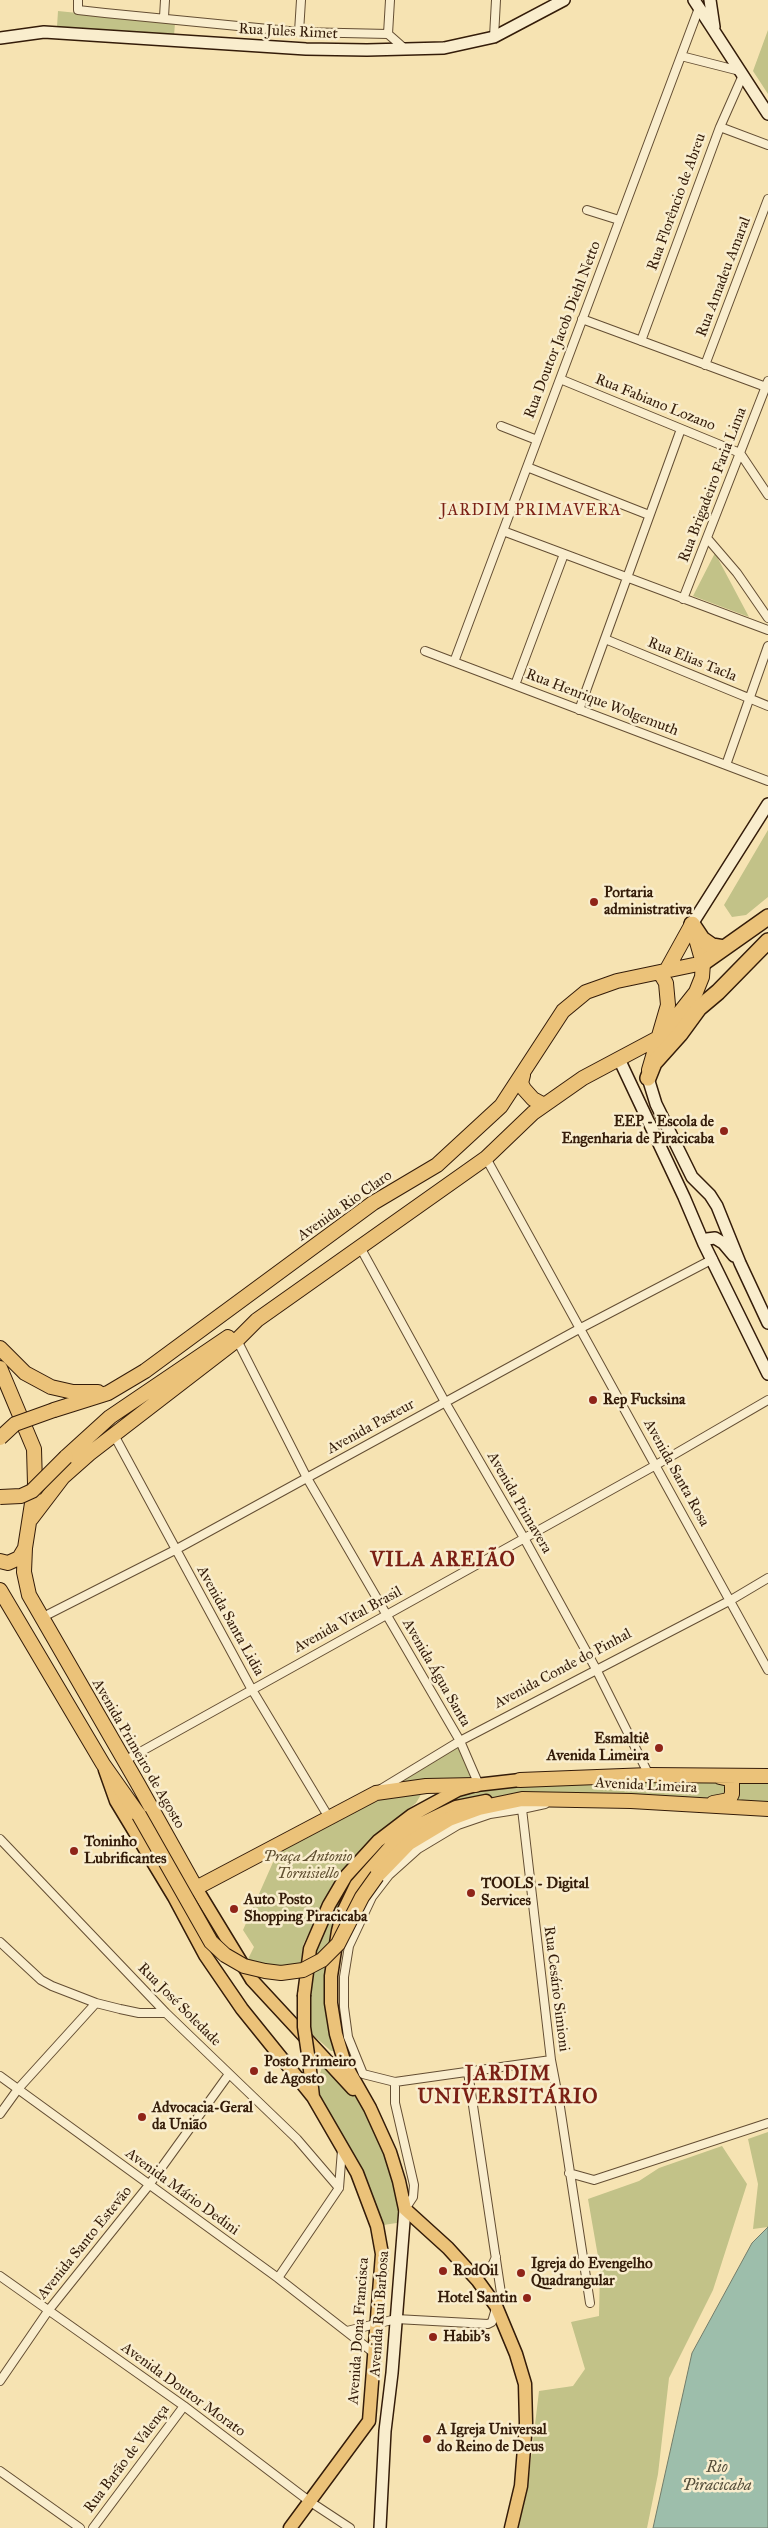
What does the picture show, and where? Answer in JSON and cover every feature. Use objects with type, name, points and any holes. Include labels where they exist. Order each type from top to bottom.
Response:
[{"type":"highway","points":[[703,963],[768,917]]},
{"type":"highway","points":[[692,924],[702,939],[712,946],[724,948]]},
{"type":"highway","points":[[660,1037],[696,992],[702,977],[703,963],[692,924]]},
{"type":"highway","points":[[648,1078],[652,1056],[660,1037],[668,1005],[668,994],[663,972],[692,924]]},
{"type":"highway","points":[[0,1497],[21,1496],[32,1492],[66,1457],[110,1417],[212,1347],[257,1320],[486,1158],[533,1113],[583,1078],[660,1037],[700,1008],[718,992],[768,941]]},
{"type":"highway","name":"Avenida Rio Claro","points":[[0,1438],[15,1424],[108,1393],[181,1345],[373,1203],[437,1165],[502,1106],[563,1011],[586,992],[617,981],[703,963]]},
{"type":"highway","points":[[648,1078],[654,1063],[700,1008]]},
{"type":"highway","points":[[523,1075],[521,1083],[524,1089],[533,1099],[544,1105]]},
{"type":"highway","points":[[29,1522],[63,1477],[237,1340],[257,1320]]},
{"type":"highway","points":[[0,1348],[25,1373],[51,1387],[73,1392],[108,1393]]},
{"type":"highway","name":"Avenida Primeiro de Agosto","points":[[0,1368],[34,1449],[35,1484],[24,1548],[24,1572],[29,1595],[196,1888]]},
{"type":"highway","points":[[0,1561],[8,1562],[19,1558],[24,1548]]},
{"type":"highway","points":[[0,1590],[103,1764]]},
{"type":"highway","points":[[0,1604],[28,1640]]},
{"type":"highway","name":"Avenida Limeira","points":[[103,1764],[139,1815],[211,1942],[225,1955],[244,1966],[281,1973],[303,1970],[322,1960],[338,1944],[362,1897],[377,1876],[409,1843],[449,1819],[479,1808],[563,1798],[768,1809]]},
{"type":"highway","name":"Avenida Limeira","points":[[520,1780],[649,1776],[768,1776]]},
{"type":"highway","points":[[683,1805],[728,1800],[732,1794],[732,1783],[729,1779],[718,1776]]},
{"type":"highway","name":"Avenida Conde do Pinhal","points":[[196,1888],[328,1816],[376,1793],[426,1786],[477,1785]]},
{"type":"main road","name":"Rua Jules Rimet","points":[[0,38],[44,32],[67,32],[306,49],[444,48],[494,37],[564,0]]},
{"type":"main road","points":[[710,0],[714,31]]},
{"type":"main road","points":[[696,4],[768,114]]},
{"type":"main road","points":[[692,924],[768,804]]},
{"type":"main road","points":[[619,1060],[684,1197],[704,1244],[714,1260],[768,1374]]},
{"type":"main road","points":[[648,1078],[652,1096],[692,1177],[710,1195],[717,1206],[740,1263],[768,1323]]},
{"type":"main road","points":[[704,1244],[708,1239],[716,1238],[723,1243],[740,1263]]},
{"type":"main road","points":[[103,1764],[116,1801],[174,1897],[205,1955],[242,2009],[313,2097]]},
{"type":"main road","name":"Avenida Limeira","points":[[313,2097],[304,2027],[304,1995],[310,1948],[346,1876],[378,1841],[405,1820],[435,1801],[477,1785],[520,1780]]},
{"type":"main road","name":"Avenida Limeira","points":[[370,2108],[345,2064],[336,2034],[331,2002],[331,1976],[338,1931],[343,1912],[356,1884],[396,1840],[440,1814],[472,1803],[522,1804]]},
{"type":"main road","name":"Avenida Primeiro de Agosto","points":[[196,1888],[252,1980],[370,2108]]},
{"type":"main road","name":"Avenida Dona Francisca","points":[[290,2528],[369,2421],[382,2254],[377,2226],[357,2173],[313,2097]]},
{"type":"main road","name":"Avenida Rui Barbosa","points":[[370,2108],[390,2152],[399,2181],[404,2209],[385,2431],[380,2528]]},
{"type":"main road","points":[[404,2209],[470,2272],[496,2306],[511,2338],[525,2384],[526,2423],[521,2486],[511,2528]]},
{"type":"main road","points":[[369,2421],[380,2425],[385,2431]]},
{"type":"street","name":"Rua Jules Rimet","points":[[78,0],[78,10],[164,17],[299,32],[388,34]]},
{"type":"street","points":[[164,17],[165,0]]},
{"type":"street","points":[[299,32],[301,0]]},
{"type":"street","points":[[390,0],[388,34],[405,49]]},
{"type":"street","points":[[494,37],[496,0]]},
{"type":"street","name":"Rua Doutor Jacob Diehl Netto","points":[[454,662],[681,56],[696,4]]},
{"type":"street","points":[[681,56],[742,73]]},
{"type":"street","name":"Rua Florêncio de Abreu","points":[[640,341],[742,73]]},
{"type":"street","points":[[720,127],[768,146]]},
{"type":"street","name":"Rua Amadeu Amaral","points":[[705,365],[768,199]]},
{"type":"street","points":[[587,210],[619,220]]},
{"type":"street","points":[[582,319],[705,365],[767,384]]},
{"type":"street","name":"Rua Fabiano Lozano","points":[[560,379],[740,453]]},
{"type":"street","name":"Rua Brigadeiro Faria Lima","points":[[683,599],[767,384]]},
{"type":"street","points":[[502,426],[537,440]]},
{"type":"street","points":[[579,710],[680,429]]},
{"type":"street","points":[[740,453],[768,495]]},
{"type":"street","points":[[527,467],[650,515]]},
{"type":"street","points":[[503,532],[768,630]]},
{"type":"street","points":[[707,538],[737,573],[768,618]]},
{"type":"street","points":[[515,685],[564,554]]},
{"type":"street","name":"Rua Elias Tacla","points":[[605,639],[768,706]]},
{"type":"street","points":[[726,765],[768,646]]},
{"type":"street","name":"Rua Henrique Wolgemuth","points":[[425,652],[768,781]]},
{"type":"street","name":"Avenida Santa Rosa","points":[[486,1158],[768,1670]]},
{"type":"street","name":"Avenida Primavera","points":[[360,1247],[444,1402],[524,1538],[596,1669],[649,1776]]},
{"type":"street","name":"Avenida Pasteur","points":[[41,1618],[175,1550],[579,1329],[714,1260]]},
{"type":"street","name":"Avenida Água Santa","points":[[237,1340],[307,1478],[460,1741],[477,1785]]},
{"type":"street","name":"Avenida Vital Brasil","points":[[124,1761],[251,1688],[656,1465],[768,1400]]},
{"type":"street","name":"Avenida Santa Lidia","points":[[114,1435],[251,1688],[328,1816]]},
{"type":"street","name":"Avenida Conde do Pinhal","points":[[376,1793],[460,1741],[731,1600],[768,1578]]},
{"type":"street","points":[[522,1804],[458,1825],[418,1849],[389,1876],[372,1897],[349,1946],[344,1977],[344,2007],[348,2037],[362,2074],[396,2082],[551,2060]]},
{"type":"street","name":"Rua Cesário Simioni","points":[[522,1804],[551,2060],[590,2303]]},
{"type":"street","name":"Rua José Soledade","points":[[0,1839],[166,2013],[297,2139],[339,2188]]},
{"type":"street","points":[[0,1942],[41,1980],[96,2003],[139,2013],[166,2013]]},
{"type":"street","points":[[0,2114],[18,2089],[96,2003]]},
{"type":"street","points":[[468,2072],[501,2293]]},
{"type":"street","name":"Avenida Santo Estevão","points":[[0,2381],[48,2310],[149,2185],[228,2074]]},
{"type":"street","name":"Avenida Mário Dedini","points":[[0,2076],[278,2278],[374,2353]]},
{"type":"street","points":[[396,2082],[395,2103],[414,2185],[413,2197],[404,2209]]},
{"type":"street","points":[[569,2173],[594,2180],[768,2123]]},
{"type":"street","points":[[278,2278],[339,2188],[342,2150]]},
{"type":"street","points":[[470,2272],[484,2273],[490,2268],[496,2258]]},
{"type":"street","name":"Avenida Doutor Morato","points":[[0,2276],[184,2406],[309,2501],[350,2528]]},
{"type":"street","points":[[347,2331],[396,2319],[488,2324],[492,2322],[496,2306]]},
{"type":"street","name":"Rua Barão de Valença","points":[[93,2528],[184,2406]]},
{"type":"street","points":[[0,2471],[80,2528]]},
{"type":"green space","points":[[58,11],[175,23],[174,36],[57,27]]},
{"type":"green space","points":[[768,30],[768,94],[753,71]]},
{"type":"green space","points":[[715,553],[749,617],[693,596]]},
{"type":"green space","points":[[768,830],[768,897],[746,915],[732,917],[724,905]]},
{"type":"green space","name":"Praça Antonio Tornisiello","points":[[460,1741],[473,1779],[426,1786],[416,1803],[380,1831],[325,1900],[303,1945],[300,1970],[245,1965],[254,1947],[243,1930],[282,1842]]},
{"type":"green space","points":[[768,1776],[768,1809],[503,1800],[377,1860],[331,1976],[340,2051],[331,2051],[304,2027],[307,1959],[330,1905],[378,1841],[476,1785]]},
{"type":"green space","points":[[325,2057],[370,2108],[392,2159],[403,2222],[377,2226],[313,2097]]},
{"type":"green space","points":[[768,2132],[768,2227],[753,2229],[758,2184],[748,2139]]},
{"type":"green space","points":[[722,2146],[747,2184],[713,2290],[669,2378],[658,2474],[647,2528],[518,2528],[527,2492],[539,2391],[573,2386],[585,2369],[571,2322],[599,2316],[600,2268],[588,2199],[639,2181],[659,2168]]},
{"type":"water","name":"Rio Piracicaba","points":[[768,2227],[768,2528],[653,2528],[692,2353],[752,2243]]},
{"type":"place","name":"Portaria administrativa","points":[[594,902]]},
{"type":"place","name":"EEP - Escola de Engenharia de Piracicaba","points":[[724,1131]]},
{"type":"place","name":"Rep Fucksina","points":[[593,1400]]},
{"type":"place","name":"Esmaltiê Avenida Limeira","points":[[659,1748]]},
{"type":"place","name":"Toninho Lubrificantes","points":[[74,1851]]},
{"type":"place","name":"TOOLS - Digital Services","points":[[471,1893]]},
{"type":"place","name":"Auto Posto Shopping Piracicaba","points":[[234,1909]]},
{"type":"place","name":"Posto Primeiro de Agosto","points":[[254,2071]]},
{"type":"place","name":"Advocacia-Geral da União","points":[[142,2117]]},
{"type":"place","name":"RodOil","points":[[443,2271]]},
{"type":"place","name":"Igreja do Evengelho Quadrangular","points":[[521,2273]]},
{"type":"place","name":"Hotel Santin","points":[[527,2298]]},
{"type":"place","name":"Habib's","points":[[433,2337]]},
{"type":"place","name":"A Igreja Universal do Reino de Deus","points":[[427,2439]]},
{"type":"district","name":"JARDIM PRIMAVERA","points":[[531,511]]},
{"type":"district","name":"VILA AREIÃO","points":[[443,1561]]},
{"type":"district","name":"JARDIM UNIVERSITÁRIO","points":[[508,2086]]}]
